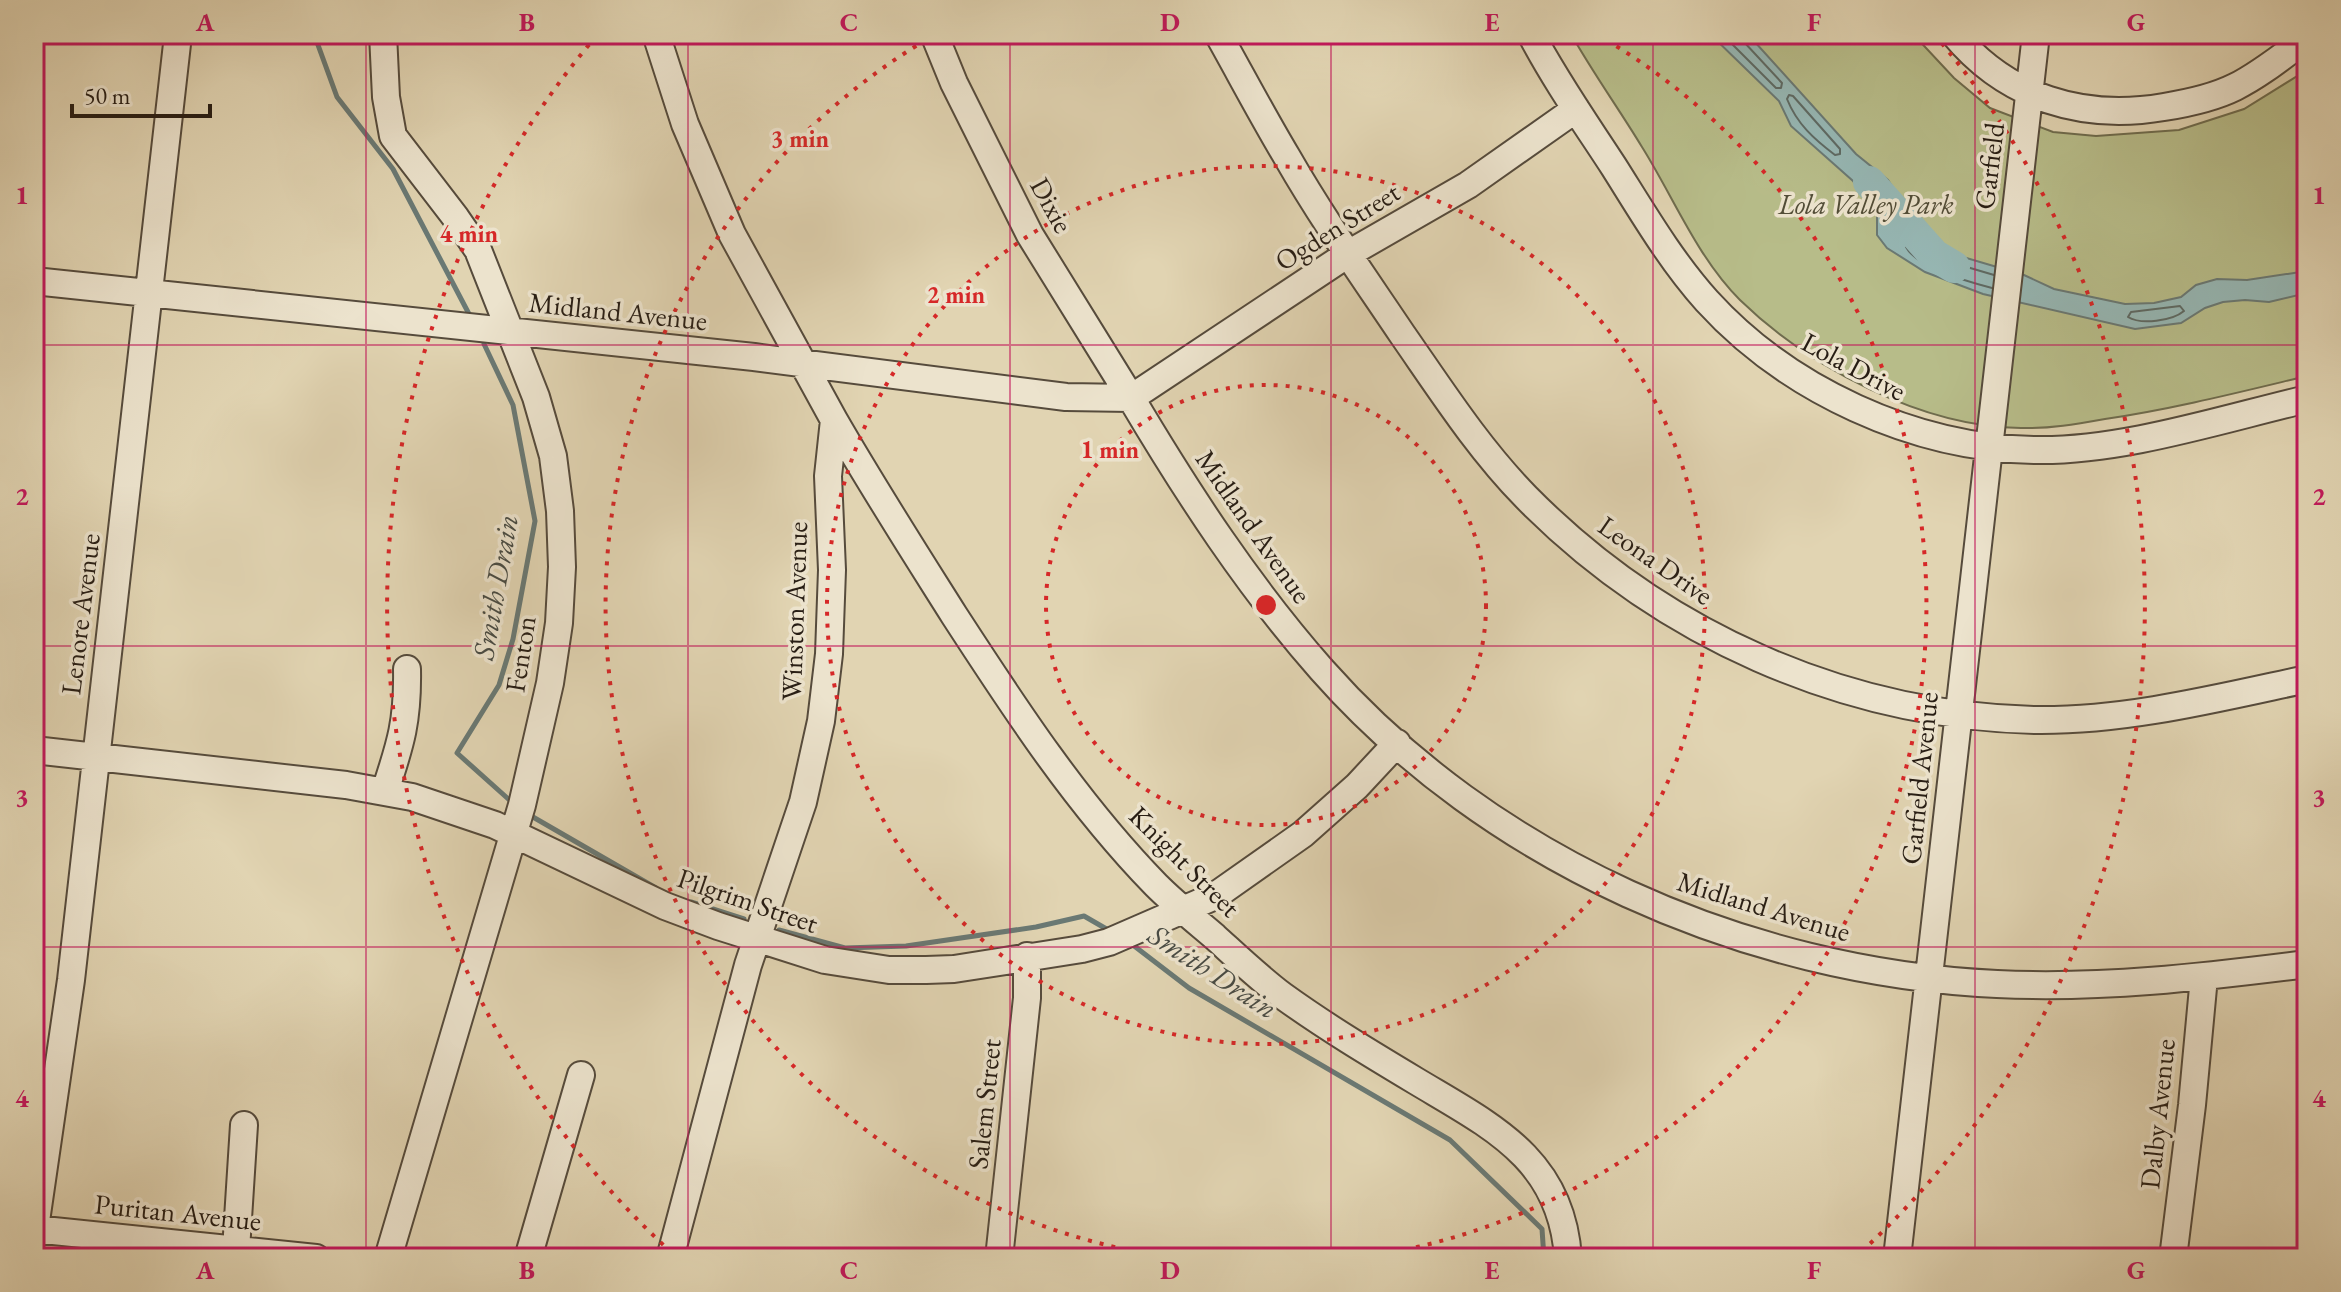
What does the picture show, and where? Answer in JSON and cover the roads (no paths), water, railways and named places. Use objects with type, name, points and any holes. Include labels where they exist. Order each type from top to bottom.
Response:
[{"type":"street","name":"Fenton","points":[[383,34],[386,97],[393,136],[478,250],[536,397],[553,456],[560,511],[562,567],[559,623],[550,683],[513,835],[388,1258]]},
{"type":"street","points":[[656,34],[701,166],[732,234],[834,420]]},
{"type":"street","name":"Dixie","points":[[934,34],[954,83],[1030,235],[1131,398]]},
{"type":"street","name":"Leona Drive","points":[[1218,34],[1287,158],[1348,254],[1441,392],[1488,454],[1549,520],[1616,577],[1692,626],[1784,670],[1881,700],[1932,711],[2037,720],[2100,717],[2167,708],[2307,679]]},
{"type":"street","name":"Lola Drive","points":[[1531,34],[1677,265],[1707,301],[1747,339],[1800,376],[1873,415],[1932,437],[1990,448],[2037,450],[2128,440],[2307,399]]},
{"type":"street","points":[[1954,34],[1983,64],[2010,84],[2066,107],[2097,112],[2130,111],[2211,97],[2243,83],[2307,38]]},
{"type":"street","name":"Garfield","points":[[2005,305],[2036,34]]},
{"type":"street","name":"Lenore Avenue","points":[[34,1231],[71,980],[177,44]]},
{"type":"street","name":"Ogden Street","points":[[1131,398],[1348,254],[1468,185],[1576,109]]},
{"type":"street","name":"Midland Avenue","points":[[34,281],[802,364],[1066,397],[1131,398],[1214,531],[1255,589],[1323,670],[1397,743],[1462,796],[1588,874],[1726,934],[1796,955],[1929,979],[2067,986],[2135,984],[2307,964]]},
{"type":"street","name":"Garfield Avenue","points":[[1897,1258],[2005,305]]},
{"type":"street","name":"Knight Street","points":[[834,420],[874,490],[1017,712],[1088,806],[1154,883],[1283,996],[1514,1143],[1536,1167],[1558,1204],[1568,1258]]},
{"type":"street","name":"Winston Avenue","points":[[670,1258],[756,939],[803,802],[821,721],[830,640],[832,570],[828,476],[834,420]]},
{"type":"street","points":[[385,791],[407,719],[407,669]]},
{"type":"street","name":"Pilgrim Street","points":[[34,750],[385,791],[495,825],[665,906],[756,939],[825,960],[889,970],[954,969],[1082,949],[1109,942],[1215,896],[1303,834],[1357,786],[1397,743]]},
{"type":"street","name":"Salem Street","points":[[999,1258],[1027,998],[1027,956]]},
{"type":"street","name":"Dalby Avenue","points":[[2173,1258],[2204,977]]},
{"type":"street","points":[[528,1258],[581,1075]]},
{"type":"street","points":[[236,1250],[244,1125]]},
{"type":"street","name":"Puritan Avenue","points":[[34,1231],[316,1258]]},
{"type":"water","points":[[1710,34],[1747,34],[1856,154],[1888,180],[1895,191],[1896,220],[1904,232],[1936,249],[2024,275],[2054,289],[2125,304],[2154,303],[2181,297],[2196,285],[2217,279],[2247,280],[2307,271],[2307,293],[2269,302],[2223,302],[2205,308],[2181,323],[2135,329],[1983,294],[1925,272],[1887,248],[1877,235],[1877,210],[1853,181],[1791,126],[1779,101]]},
{"type":"waterway","name":"Smith Drain","points":[[314,34],[337,97],[393,169],[469,314]]},
{"type":"waterway","points":[[1869,182],[1934,255],[1954,267]]},
{"type":"waterway","name":"Smith Drain","points":[[484,344],[513,405],[535,521],[513,639],[499,685],[457,753],[515,805]]},
{"type":"waterway","name":"Smith Drain","points":[[526,813],[656,888]]},
{"type":"waterway","name":"Smith Drain","points":[[691,902],[744,919]]},
{"type":"waterway","name":"Smith Drain","points":[[779,930],[845,948],[906,946],[1036,927],[1084,916],[1110,931]]},
{"type":"waterway","name":"Smith Drain","points":[[1129,942],[1189,988],[1450,1140],[1542,1229],[1544,1258]]},
{"type":"park label","name":"Lola Valley Park","points":[[1866,204]]}]
